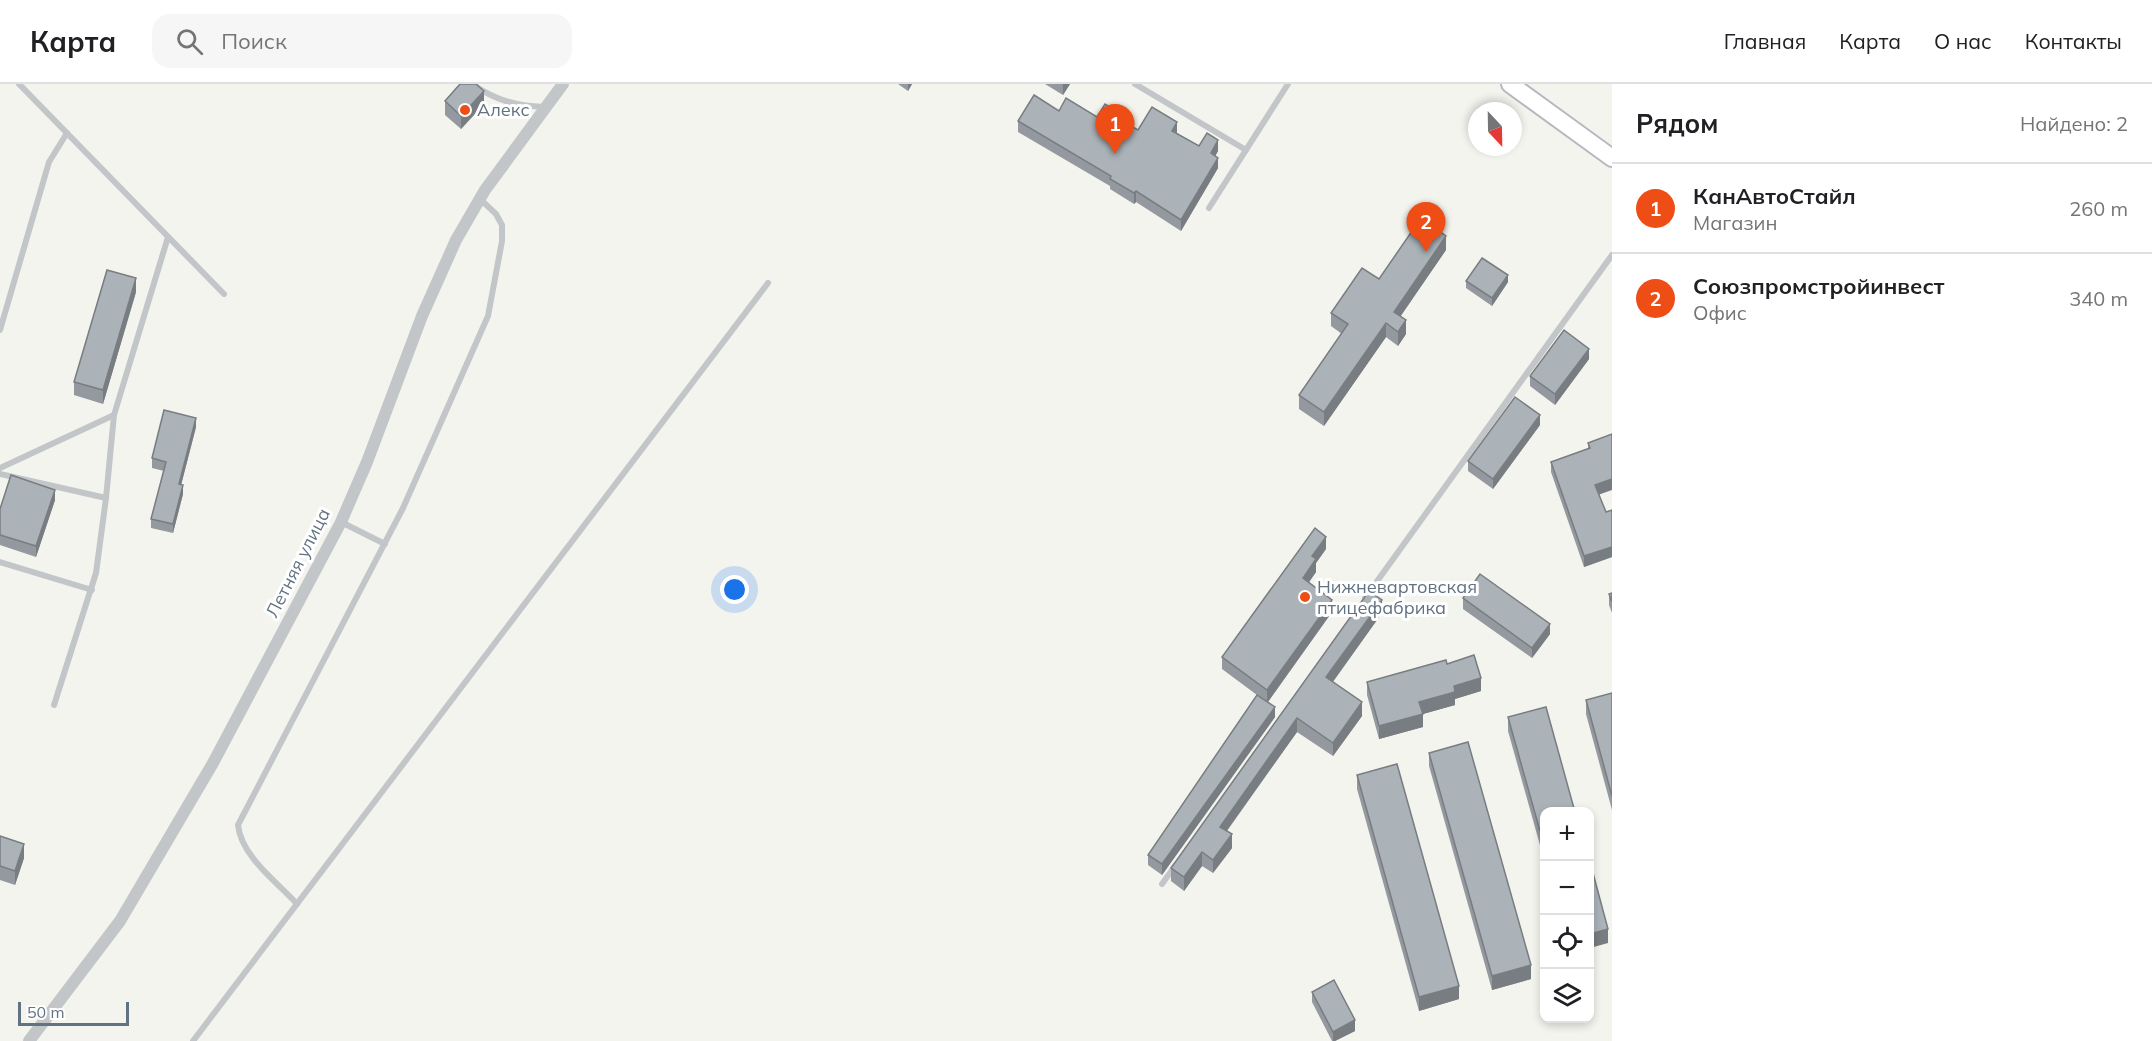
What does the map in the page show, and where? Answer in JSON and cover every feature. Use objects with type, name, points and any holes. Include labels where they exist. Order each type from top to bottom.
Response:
[{"type":"main road","points":[[1510,84],[1612,158]]},
{"type":"street","name":"Летняя улица","points":[[29,1041],[120,921],[213,763],[341,522],[367,462],[422,316],[456,240],[480,199],[544,107],[563,84]]},
{"type":"lane","points":[[19,84],[224,294]]},
{"type":"lane","points":[[472,84],[491,97],[519,106],[544,107]]},
{"type":"lane","points":[[1135,84],[1246,150]]},
{"type":"lane","points":[[1209,208],[1288,84]]},
{"type":"lane","points":[[0,330],[49,162],[67,133]]},
{"type":"lane","points":[[297,904],[248,852],[239,838],[238,825],[415,483],[488,316],[502,241],[502,225],[496,214],[480,199]]},
{"type":"lane","points":[[54,705],[92,590],[101,548],[114,415],[168,237]]},
{"type":"lane","points":[[1359,608],[1612,255]]},
{"type":"lane","points":[[193,1041],[768,283]]},
{"type":"lane","points":[[0,468],[114,415]]},
{"type":"lane","points":[[0,474],[106,498]]},
{"type":"lane","points":[[341,522],[385,544]]},
{"type":"lane","points":[[0,562],[92,590]]},
{"type":"lane","points":[[1162,884],[1183,855]]},
{"type":"building","points":[[460,84],[476,84],[484,91],[461,116],[445,101]]},
{"type":"building","points":[[1034,95],[1059,111],[1066,98],[1097,117],[1105,104],[1118,112],[1115,117],[1138,130],[1152,107],[1177,122],[1172,131],[1199,146],[1207,133],[1218,140],[1211,153],[1218,158],[1181,220],[1136,191],[1134,193],[1110,179],[1111,176],[1018,121]]},
{"type":"building","points":[[1421,218],[1446,236],[1394,312],[1406,320],[1398,332],[1386,323],[1324,412],[1299,395],[1348,324],[1331,313],[1362,268],[1379,279]]},
{"type":"building","points":[[1482,258],[1508,275],[1492,298],[1466,281]]},
{"type":"building","points":[[107,270],[136,278],[103,390],[74,382]]},
{"type":"building","points":[[1564,330],[1589,349],[1555,394],[1530,376]]},
{"type":"building","points":[[1515,397],[1540,415],[1493,479],[1468,461]]},
{"type":"building","points":[[164,410],[196,418],[179,484],[183,485],[173,524],[151,519],[166,462],[152,458]]},
{"type":"building","points":[[1612,434],[1612,479],[1595,485],[1606,512],[1612,510],[1612,547],[1584,556],[1551,462],[1590,448],[1588,443]]},
{"type":"building","points":[[11,475],[55,490],[36,546],[0,535],[0,509]]},
{"type":"building","points":[[1315,528],[1326,537],[1312,556],[1316,559],[1303,578],[1332,600],[1267,690],[1222,657]]},
{"type":"building","points":[[1480,574],[1550,624],[1532,648],[1463,598]]},
{"type":"building","points":[[1369,591],[1382,600],[1326,677],[1362,702],[1333,743],[1297,718],[1220,827],[1232,834],[1213,860],[1202,852],[1184,877],[1171,868]]},
{"type":"building","points":[[1474,655],[1481,678],[1454,686],[1455,692],[1419,702],[1423,714],[1379,726],[1367,682],[1446,660],[1447,664]]},
{"type":"building","points":[[1612,693],[1612,796],[1586,700]]},
{"type":"building","points":[[1257,695],[1275,707],[1162,864],[1148,855]]},
{"type":"building","points":[[1546,707],[1574,807],[1540,807],[1540,831],[1508,717]]},
{"type":"building","points":[[1468,742],[1531,965],[1492,976],[1429,753]]},
{"type":"building","points":[[1397,764],[1459,986],[1419,997],[1357,775]]},
{"type":"building","points":[[0,836],[24,844],[15,871],[0,866]]},
{"type":"building","points":[[1594,877],[1608,929],[1594,933]]},
{"type":"building","points":[[1334,980],[1355,1020],[1333,1032],[1312,992]]},
{"type":"place","name":"Алекс","points":[[465,110]]},
{"type":"place","name":"КанАвтоСтайл","points":[[1115,154]]},
{"type":"place","name":"Союзпромстройинвест","points":[[1426,252]]},
{"type":"place","name":"Нижневартовская птицефабрика","points":[[1305,597]]}]
